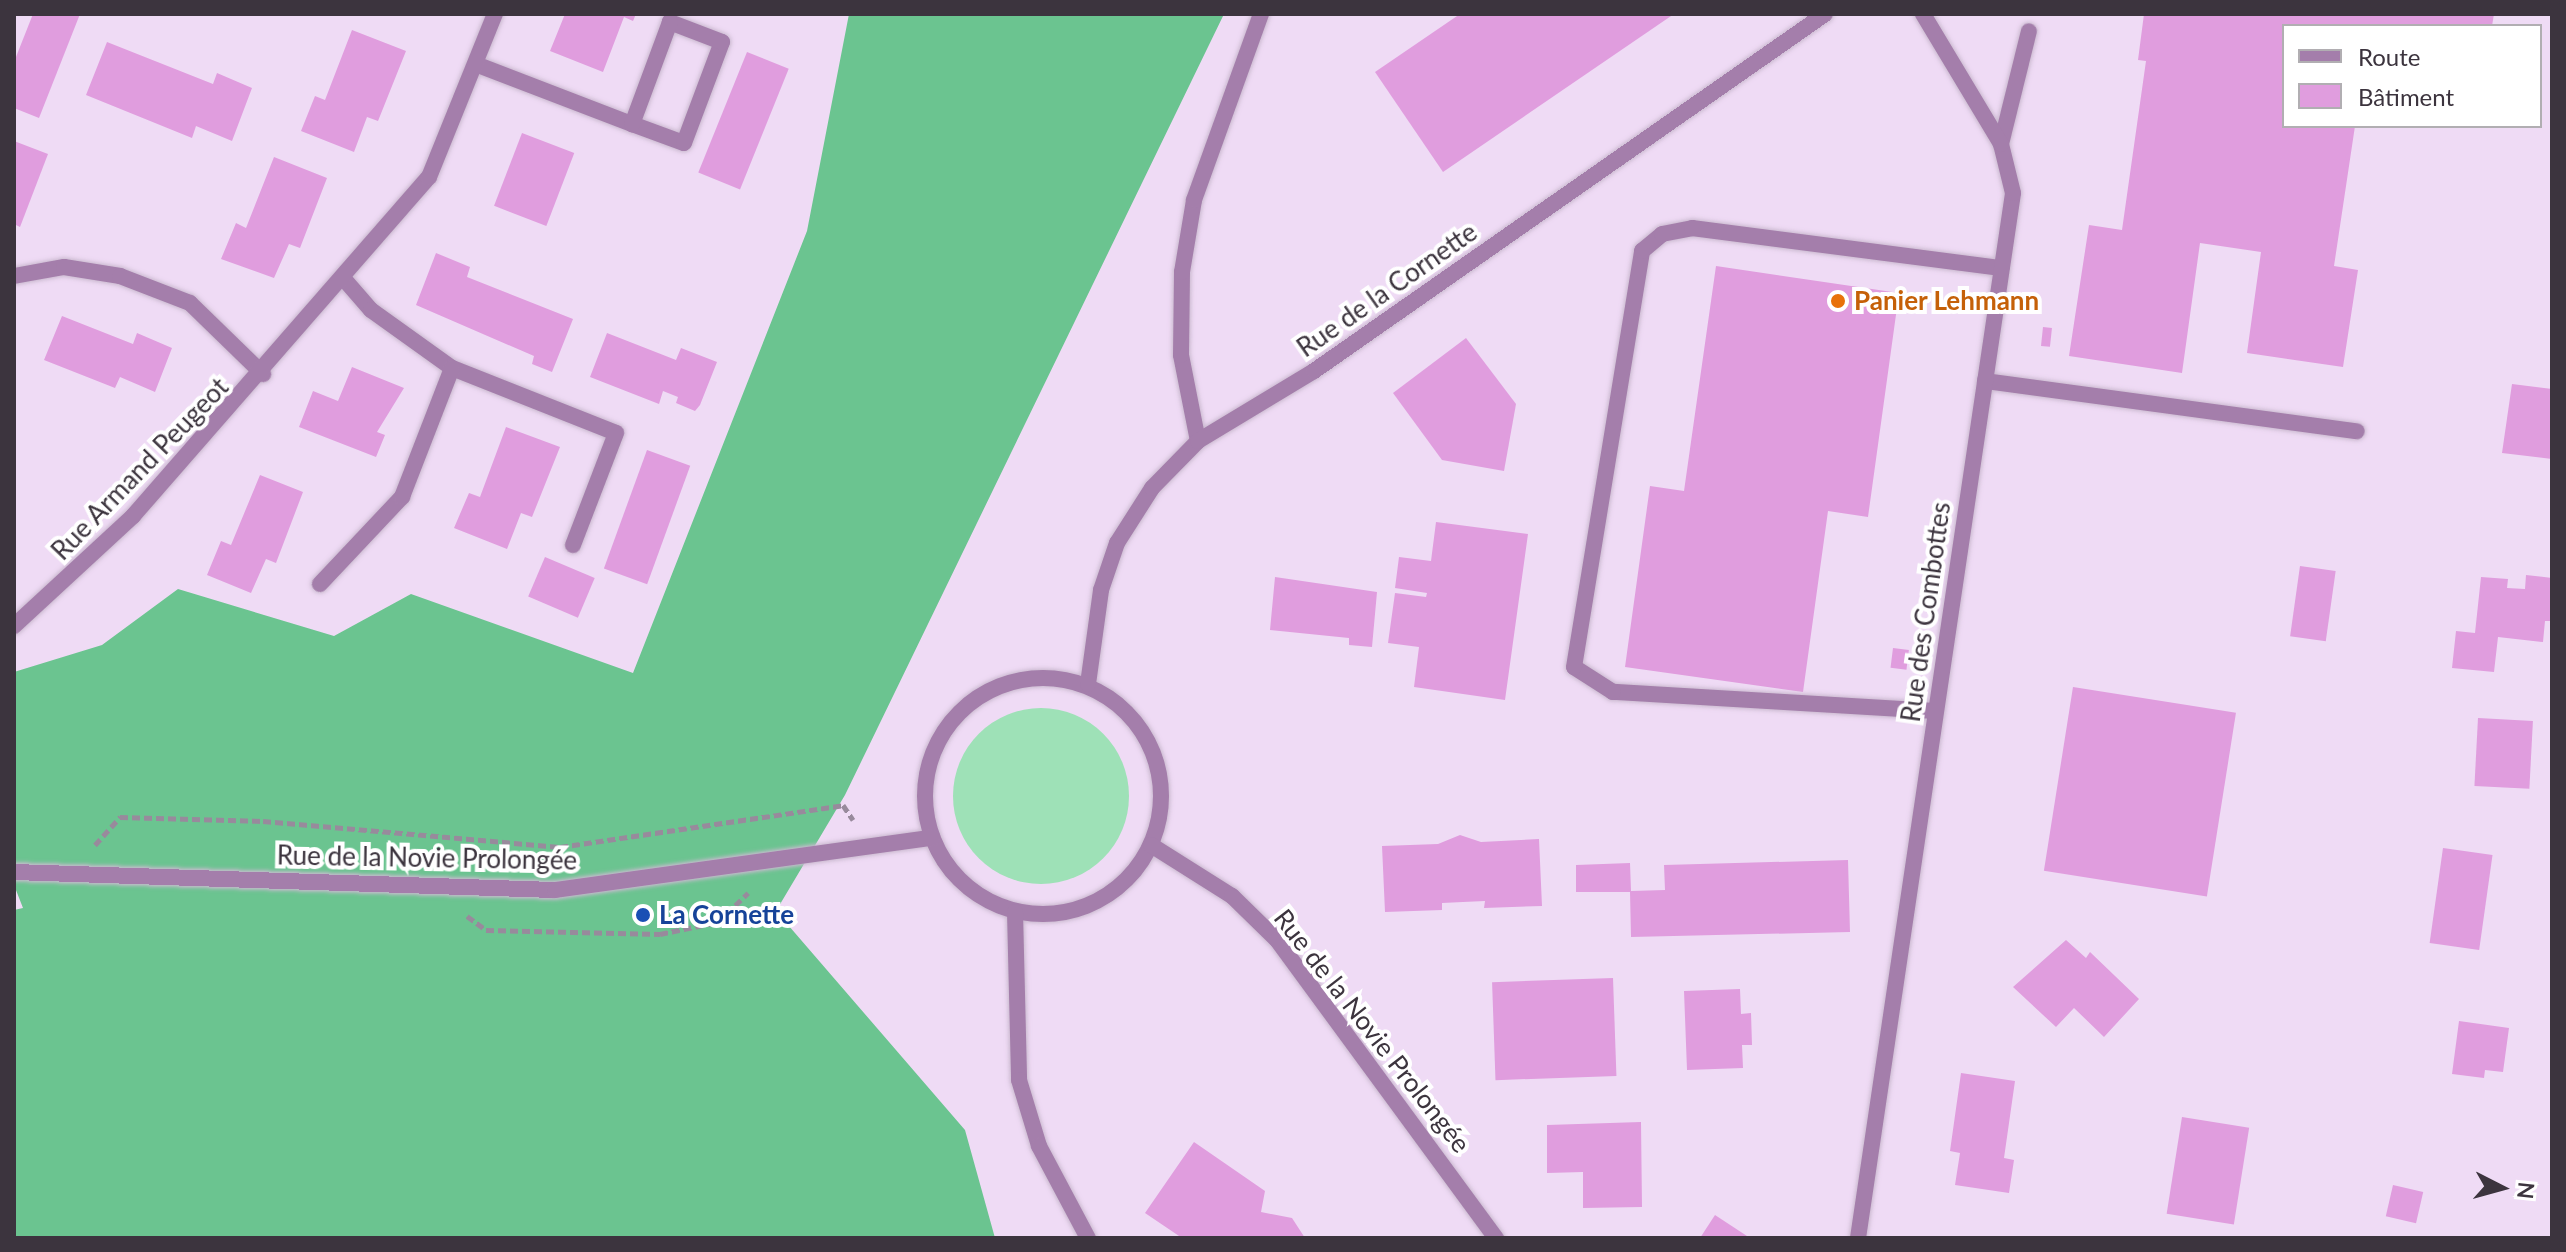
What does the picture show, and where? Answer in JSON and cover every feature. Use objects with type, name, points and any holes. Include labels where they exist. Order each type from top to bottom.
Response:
[{"type":"street","name":"Rue Armand Peugeot","points":[[14,626],[133,516],[263,374],[429,177],[478,65],[495,14]]},
{"type":"street","points":[[1198,441],[1181,355],[1182,272],[1194,200],[1261,14]]},
{"type":"street","name":"Rue de la Cornette","points":[[1088,684],[1101,590],[1117,543],[1152,488],[1198,441],[1314,371],[1825,14]]},
{"type":"street","name":"Rue des Combottes","points":[[1858,1238],[2013,193],[2001,144],[1923,14]]},
{"type":"street","points":[[478,65],[632,124],[684,143],[722,42],[670,22],[632,124]]},
{"type":"street","points":[[2001,144],[2029,31]]},
{"type":"street","points":[[1935,711],[1613,692],[1574,667],[1642,251],[1662,234],[1692,228],[2001,268]]},
{"type":"street","name":"Rue Armand Peugeot","points":[[14,276],[64,267],[120,276],[190,303],[263,374]]},
{"type":"street","points":[[344,279],[371,310],[452,368],[616,433],[573,545]]},
{"type":"street","points":[[320,584],[402,497],[452,368]]},
{"type":"street","points":[[1985,381],[2357,431]]},
{"type":"street","points":[[1048,677],[1088,684],[1143,733],[1158,769],[1161,808],[1151,845],[1128,879],[1095,903],[1055,914],[1015,912],[960,881],[932,838],[924,791],[931,754],[950,723],[978,697],[1011,681],[1048,677]]},
{"type":"street","name":"Rue de la Novie Prolongée","points":[[14,872],[73,870],[555,890],[932,838]]},
{"type":"street","name":"Rue de la Novie Prolongée","points":[[1151,845],[1232,896],[1277,940],[1496,1238]]},
{"type":"street","points":[[1015,912],[1019,1080],[1039,1146],[1088,1238]]},
{"type":"path","points":[[73,870],[120,817],[263,821],[560,847],[843,805],[871,847]]},
{"type":"path","points":[[425,884],[486,930],[660,934],[718,922],[776,861]]},
{"type":"green space","points":[[849,14],[1224,14],[845,795],[776,911],[965,1130],[995,1238],[14,1238],[14,910],[23,908],[14,885],[14,672],[102,645],[178,589],[334,636],[411,594],[633,673],[807,231]]},
{"type":"green space","points":[[1041,708],[1075,715],[1103,734],[1122,762],[1129,796],[1122,830],[1103,858],[1075,877],[1041,884],[1007,877],[979,858],[960,830],[953,796],[960,762],[979,734],[1007,715]]},
{"type":"building","points":[[33,14],[80,14],[39,118],[14,108],[14,62]]},
{"type":"building","points":[[565,14],[636,14],[633,21],[624,17],[603,72],[550,51]]},
{"type":"building","points":[[1460,14],[1674,14],[1443,172],[1375,72]]},
{"type":"building","points":[[2144,14],[2494,14],[2492,24],[2282,24],[2282,128],[2355,128],[2334,266],[2358,270],[2343,367],[2247,353],[2261,252],[2200,243],[2182,373],[2069,356],[2089,225],[2122,230],[2146,61],[2138,60]]},
{"type":"building","points":[[352,30],[406,51],[378,121],[367,117],[354,152],[301,131],[315,96],[325,100]]},
{"type":"building","points":[[107,42],[213,84],[217,73],[252,88],[232,141],[196,126],[192,138],[86,95]]},
{"type":"building","points":[[747,52],[789,69],[740,189],[698,173]]},
{"type":"building","points":[[522,133],[574,153],[546,226],[494,206]]},
{"type":"building","points":[[14,141],[48,154],[20,227],[14,224]]},
{"type":"building","points":[[274,157],[327,178],[300,248],[289,244],[274,278],[221,259],[236,223],[246,228]]},
{"type":"building","points":[[436,253],[470,267],[467,277],[573,319],[552,372],[532,364],[534,356],[416,305]]},
{"type":"building","points":[[1716,266],[1899,293],[1868,517],[1828,511],[1803,692],[1625,667],[1650,486],[1684,491]]},
{"type":"building","points":[[62,316],[133,344],[137,333],[172,348],[155,392],[120,377],[115,388],[44,360]]},
{"type":"building","points":[[2043,327],[2052,328],[2050,347],[2041,346]]},
{"type":"building","points":[[607,333],[676,360],[681,348],[717,362],[700,405],[695,411],[676,403],[678,397],[663,391],[659,404],[590,377]]},
{"type":"building","points":[[1466,338],[1516,404],[1504,471],[1442,460],[1393,393]]},
{"type":"building","points":[[352,367],[404,388],[377,432],[385,435],[376,457],[299,427],[313,391],[338,401]]},
{"type":"building","points":[[2512,384],[2552,389],[2552,459],[2502,453]]},
{"type":"building","points":[[506,427],[560,447],[532,517],[521,513],[507,549],[454,528],[469,493],[480,497]]},
{"type":"building","points":[[647,450],[690,466],[647,584],[604,568]]},
{"type":"building","points":[[260,475],[303,492],[276,563],[266,559],[251,593],[207,575],[221,541],[231,545]]},
{"type":"building","points":[[1436,522],[1528,534],[1505,700],[1414,687],[1419,647],[1388,643],[1395,593],[1426,597],[1427,593],[1395,588],[1399,557],[1431,561]]},
{"type":"building","points":[[545,557],[595,578],[578,618],[528,597]]},
{"type":"building","points":[[2300,566],[2336,571],[2326,641],[2290,636]]},
{"type":"building","points":[[2526,575],[2552,578],[2552,621],[2545,621],[2543,642],[2498,637],[2494,672],[2452,668],[2456,631],[2475,633],[2481,577],[2508,579],[2507,588],[2525,589]]},
{"type":"building","points":[[1275,577],[1377,592],[1372,647],[1349,645],[1349,638],[1270,630]]},
{"type":"building","points":[[1893,648],[1909,650],[1906,670],[1891,668]]},
{"type":"building","points":[[2073,687],[2236,713],[2207,897],[2044,871]]},
{"type":"building","points":[[2478,718],[2533,721],[2529,789],[2474,786]]},
{"type":"building","points":[[1460,835],[1481,842],[1539,839],[1542,906],[1484,908],[1485,901],[1442,903],[1442,910],[1385,912],[1382,846],[1438,844]]},
{"type":"building","points":[[2443,848],[2493,855],[2479,950],[2430,943]]},
{"type":"building","points":[[1848,860],[1850,932],[1631,937],[1630,892],[1576,892],[1576,865],[1630,863],[1631,891],[1665,890],[1664,865]]},
{"type":"building","points":[[2066,940],[2086,958],[2090,952],[2139,999],[2104,1037],[2074,1008],[2056,1027],[2013,987]]},
{"type":"building","points":[[1613,978],[1616,1076],[1495,1080],[1492,982]]},
{"type":"building","points":[[1740,989],[1741,1014],[1751,1013],[1752,1045],[1742,1045],[1743,1068],[1687,1070],[1684,991]]},
{"type":"building","points":[[2459,1021],[2509,1028],[2503,1072],[2485,1070],[2484,1078],[2452,1074]]},
{"type":"building","points":[[1961,1073],[2015,1081],[2004,1158],[2014,1160],[2009,1193],[1955,1185],[1960,1153],[1950,1151]]},
{"type":"building","points":[[2182,1117],[2249,1128],[2234,1224],[2167,1214]]},
{"type":"building","points":[[1641,1122],[1642,1207],[1583,1208],[1583,1172],[1547,1173],[1547,1125]]},
{"type":"building","points":[[1194,1142],[1265,1191],[1261,1212],[1292,1218],[1305,1238],[1182,1238],[1145,1213]]},
{"type":"building","points":[[2393,1185],[2423,1192],[2416,1223],[2386,1216]]},
{"type":"building","points":[[1715,1215],[1750,1238],[1700,1238]]},
{"type":"place","name":"Panier Lehmann","points":[[1838,301]]},
{"type":"place","name":"La Cornette","points":[[643,915]]}]
